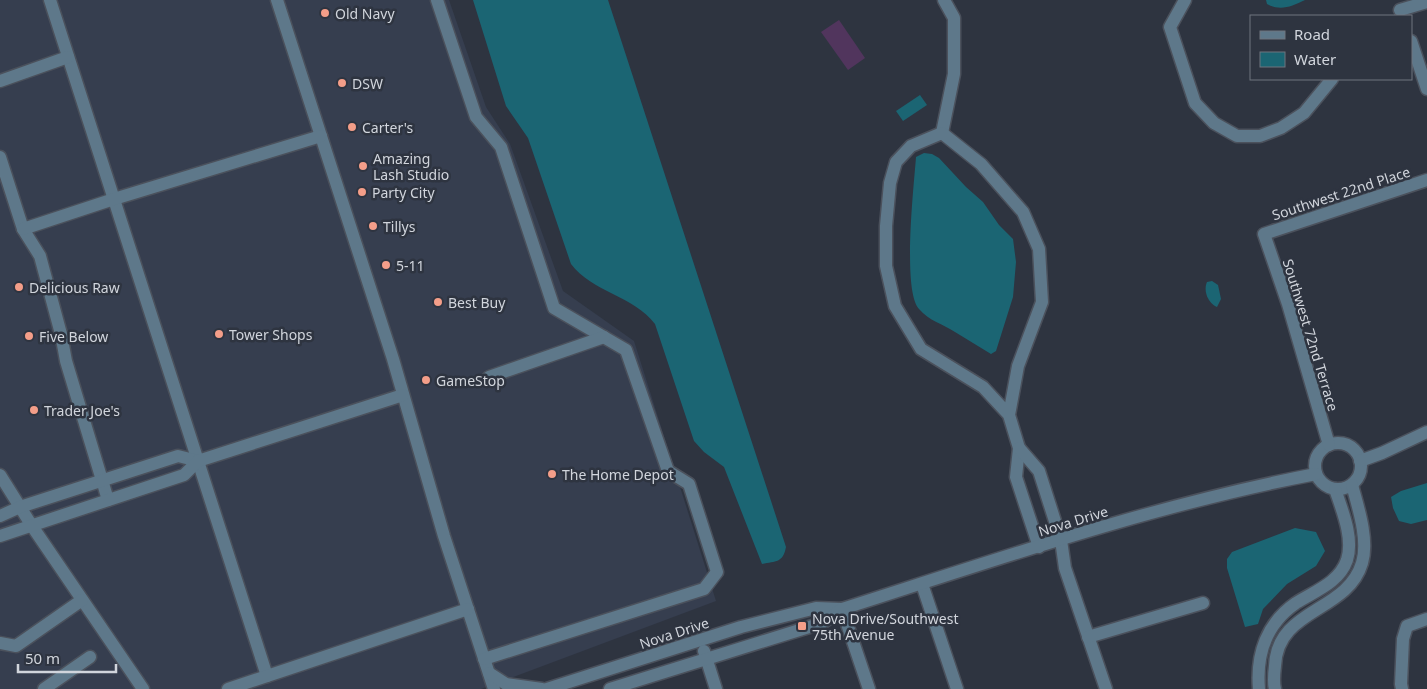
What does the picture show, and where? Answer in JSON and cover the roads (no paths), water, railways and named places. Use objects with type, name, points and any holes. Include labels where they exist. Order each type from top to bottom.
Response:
[{"type":"street","points":[[50,0],[268,676]]},
{"type":"street","points":[[277,0],[393,359],[434,502],[494,689]]},
{"type":"street","points":[[437,0],[476,118],[501,146],[554,308],[626,350],[668,471],[688,484],[717,572],[704,589],[484,659]]},
{"type":"street","points":[[942,133],[954,74],[954,18],[944,0]]},
{"type":"street","points":[[1185,0],[1170,27],[1195,103],[1214,123],[1237,136],[1260,136],[1281,128],[1304,113],[1331,80]]},
{"type":"street","points":[[1400,9],[1427,2]]},
{"type":"street","points":[[1412,44],[1427,89]]},
{"type":"street","points":[[0,81],[68,57]]},
{"type":"street","points":[[942,133],[981,164],[1023,212],[1039,249],[1042,302],[1018,366],[1009,415]]},
{"type":"street","points":[[942,133],[911,146],[896,162],[890,183],[886,226],[886,266],[895,306],[921,349],[984,387],[1009,415],[1019,448],[1016,478],[1039,547]]},
{"type":"street","points":[[23,229],[114,199],[321,136]]},
{"type":"street","points":[[0,157],[23,229],[40,256],[61,334],[66,361],[108,500]]},
{"type":"street","name":"Southwest 22nd Place","points":[[1264,234],[1427,180]]},
{"type":"street","name":"Southwest 72nd Terrace","points":[[1264,234],[1288,304],[1329,445]]},
{"type":"street","points":[[489,377],[604,337]]},
{"type":"street","points":[[0,536],[184,475],[198,462],[403,395]]},
{"type":"street","points":[[1360,460],[1382,453],[1427,432]]},
{"type":"street","points":[[1337,443],[1352,448],[1360,460],[1360,474],[1352,484],[1344,488],[1335,489],[1323,484],[1316,474],[1315,467],[1319,454],[1329,445],[1337,443]]},
{"type":"street","points":[[1019,448],[1039,471],[1061,540],[1065,568],[1106,689]]},
{"type":"street","points":[[0,516],[20,507],[178,456],[198,462]]},
{"type":"street","name":"Nova Drive","points":[[610,689],[822,623],[842,609],[1061,540],[1194,500],[1316,474]]},
{"type":"street","points":[[0,475],[32,526],[144,689]]},
{"type":"street","points":[[1275,689],[1275,660],[1282,639],[1289,629],[1304,616],[1337,598],[1353,582],[1362,563],[1364,539],[1352,484]]},
{"type":"street","points":[[1259,689],[1260,657],[1268,632],[1277,618],[1296,603],[1327,586],[1340,573],[1347,559],[1349,540],[1344,516],[1335,489]]},
{"type":"street","points":[[922,584],[957,689]]},
{"type":"street","points":[[0,643],[16,646],[82,600]]},
{"type":"street","points":[[1088,637],[1204,603]]},
{"type":"street","name":"Nova Drive","points":[[547,689],[571,686],[700,640],[741,628],[816,608],[842,609]]},
{"type":"street","points":[[228,689],[468,609]]},
{"type":"street","points":[[842,609],[869,689]]},
{"type":"street","points":[[1402,689],[1403,639],[1407,626],[1427,619]]},
{"type":"street","points":[[700,640],[716,689]]},
{"type":"street","points":[[44,689],[90,658]]},
{"type":"street","points":[[489,673],[506,684],[542,689]]},
{"type":"water","points":[[473,0],[608,0],[786,547],[781,559],[762,564],[724,467],[704,452],[694,441],[655,324],[636,307],[590,281],[571,264],[528,138],[506,106]]},
{"type":"water","points":[[1266,0],[1305,0],[1281,8],[1267,4]]},
{"type":"water","points":[[920,95],[927,105],[903,121],[896,111]]},
{"type":"water","points":[[924,153],[932,154],[939,158],[983,202],[999,225],[1013,239],[1016,262],[1013,297],[996,351],[991,354],[927,317],[919,309],[914,298],[911,281],[910,236],[916,157]]},
{"type":"water","points":[[1212,281],[1218,285],[1221,299],[1217,307],[1211,303],[1206,293],[1207,282]]},
{"type":"water","points":[[1427,483],[1427,520],[1411,524],[1399,521],[1393,508],[1391,497],[1401,491]]},
{"type":"water","points":[[1295,528],[1316,532],[1325,551],[1316,566],[1287,584],[1263,609],[1258,624],[1245,627],[1227,568],[1227,559],[1232,552]]},
{"type":"place","name":"Old Navy","points":[[325,13]]},
{"type":"place","name":"DSW","points":[[342,83]]},
{"type":"place","name":"Carter's","points":[[352,127]]},
{"type":"place","name":"Amazing Lash Studio","points":[[363,166]]},
{"type":"place","name":"Party City","points":[[362,192]]},
{"type":"place","name":"Tillys","points":[[373,226]]},
{"type":"place","name":"5-11","points":[[386,265]]},
{"type":"place","name":"Delicious Raw","points":[[19,287]]},
{"type":"place","name":"Best Buy","points":[[438,302]]},
{"type":"place","name":"Tower Shops","points":[[219,334]]},
{"type":"place","name":"Five Below","points":[[29,336]]},
{"type":"place","name":"GameStop","points":[[426,380]]},
{"type":"place","name":"Trader Joe's","points":[[34,410]]},
{"type":"place","name":"The Home Depot","points":[[552,474]]},
{"type":"place","name":"Nova Drive/Southwest 75th Avenue","points":[[802,626]]}]
